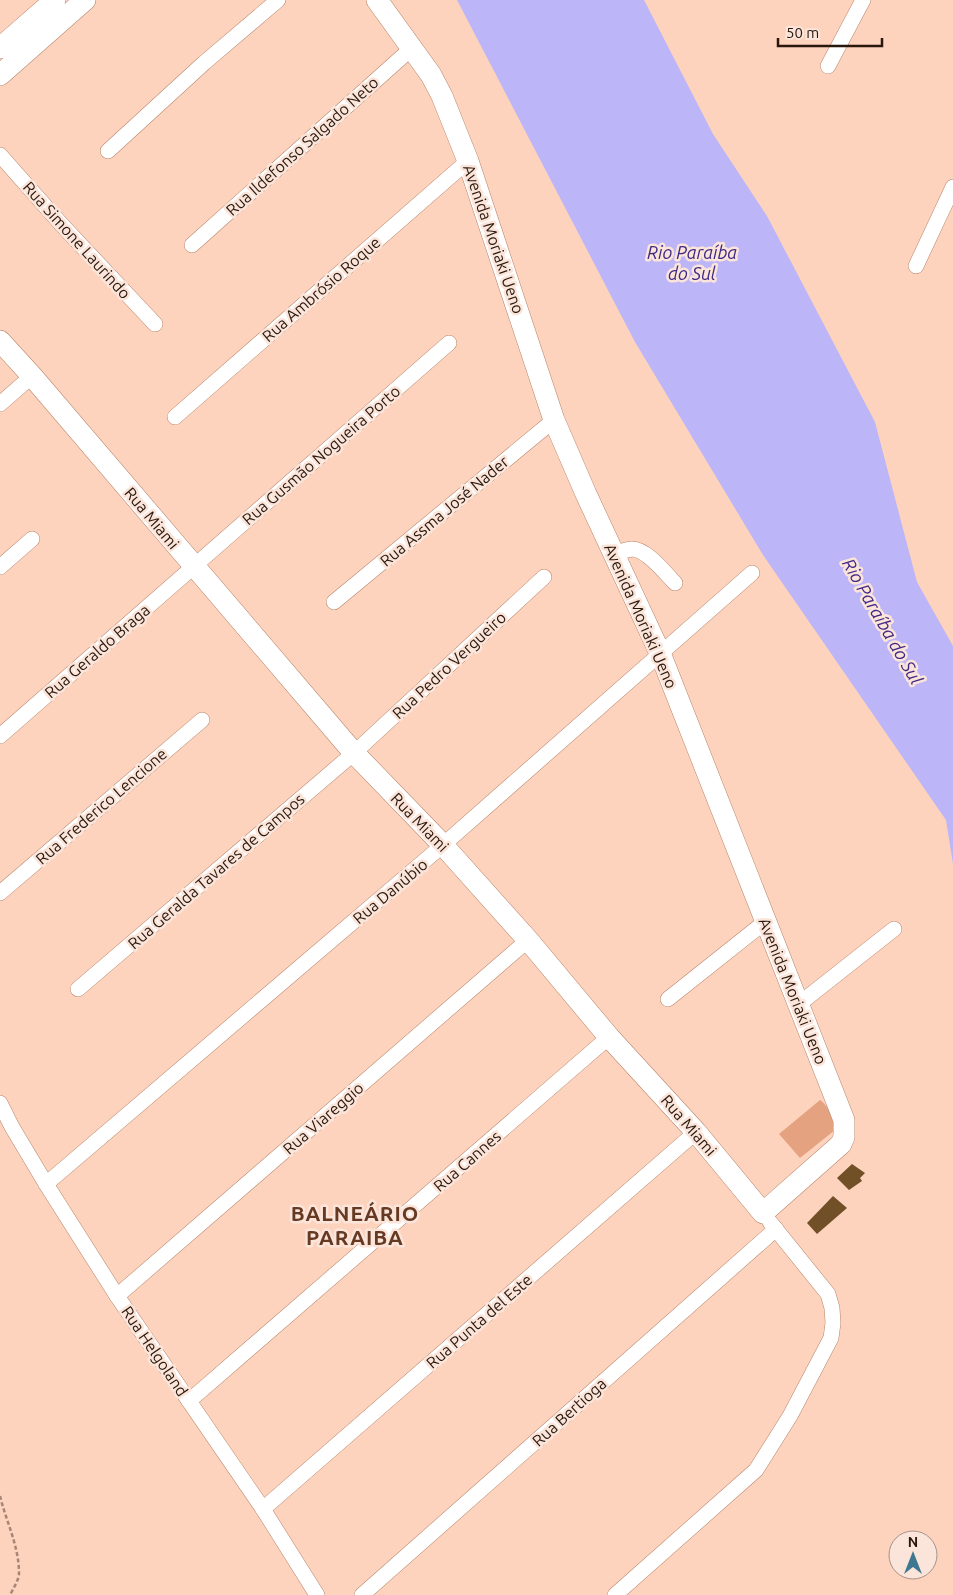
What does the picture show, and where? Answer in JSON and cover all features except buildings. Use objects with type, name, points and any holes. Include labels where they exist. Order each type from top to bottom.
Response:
[{"type":"street","points":[[0,48],[55,0]]},
{"type":"street","points":[[0,75],[85,0]]},
{"type":"street","points":[[108,151],[204,63],[278,0]]},
{"type":"street","name":"Avenida Moriaki Ueno","points":[[378,0],[431,75],[442,96],[468,162],[554,420],[613,554],[660,653],[844,1120],[844,1136],[841,1144],[770,1221]]},
{"type":"street","points":[[828,66],[863,0]]},
{"type":"street","name":"Rua Ildefonso Salgado Neto","points":[[192,245],[412,47]]},
{"type":"street","name":"Rua Simone Laurindo","points":[[0,154],[61,224],[155,324]]},
{"type":"street","name":"Rua Ambrósio Roque","points":[[175,417],[468,162]]},
{"type":"street","points":[[916,266],[953,187]]},
{"type":"street","name":"Rua Miami","points":[[0,341],[354,753],[444,845],[528,940],[609,1037],[696,1132],[828,1294],[832,1308],[831,1338],[790,1416],[756,1470],[615,1595]]},
{"type":"street","name":"Rua Gusmão Nogueira Porto","points":[[193,566],[449,343]]},
{"type":"street","points":[[0,404],[32,376]]},
{"type":"street","name":"Rua Assma José Nader","points":[[334,602],[554,420]]},
{"type":"street","points":[[0,567],[32,539]]},
{"type":"street","points":[[613,554],[632,549],[640,550],[647,554],[675,583]]},
{"type":"street","name":"Rua Geraldo Braga","points":[[0,736],[193,566]]},
{"type":"street","name":"Rua Danúbio","points":[[46,1184],[444,845],[752,573]]},
{"type":"street","name":"Rua Pedro Vergueiro","points":[[354,753],[544,577]]},
{"type":"street","name":"Rua Frederico Lencione","points":[[0,893],[202,720]]},
{"type":"street","name":"Rua Geralda Tavares de Campos","points":[[78,989],[354,753]]},
{"type":"street","points":[[668,999],[766,921]]},
{"type":"street","points":[[799,1004],[894,929]]},
{"type":"street","name":"Rua Viareggio","points":[[117,1296],[528,940]]},
{"type":"street","name":"Rua Cannes","points":[[189,1402],[609,1037]]},
{"type":"street","name":"Rua Helgoland","points":[[0,1103],[46,1184],[117,1296],[263,1509],[317,1595]]},
{"type":"street","name":"Rua Punta del Este","points":[[263,1509],[696,1132]]},
{"type":"street","name":"Rua Bertioga","points":[[362,1595],[770,1221]]},
{"type":"path","points":[[0,1496],[4,1515],[13,1536],[19,1575],[10,1595]]},
{"type":"shaded area","points":[[820,1100],[832,1117],[835,1130],[800,1158],[779,1134]]},
{"type":"water","name":"Rio Paraíba do Sul","points":[[457,0],[644,0],[713,134],[767,216],[875,422],[917,582],[953,646],[953,864],[946,820],[763,555],[635,342]]},
{"type":"district","name":"BALNEÁRIO PARAIBA","points":[[355,1225]]}]
